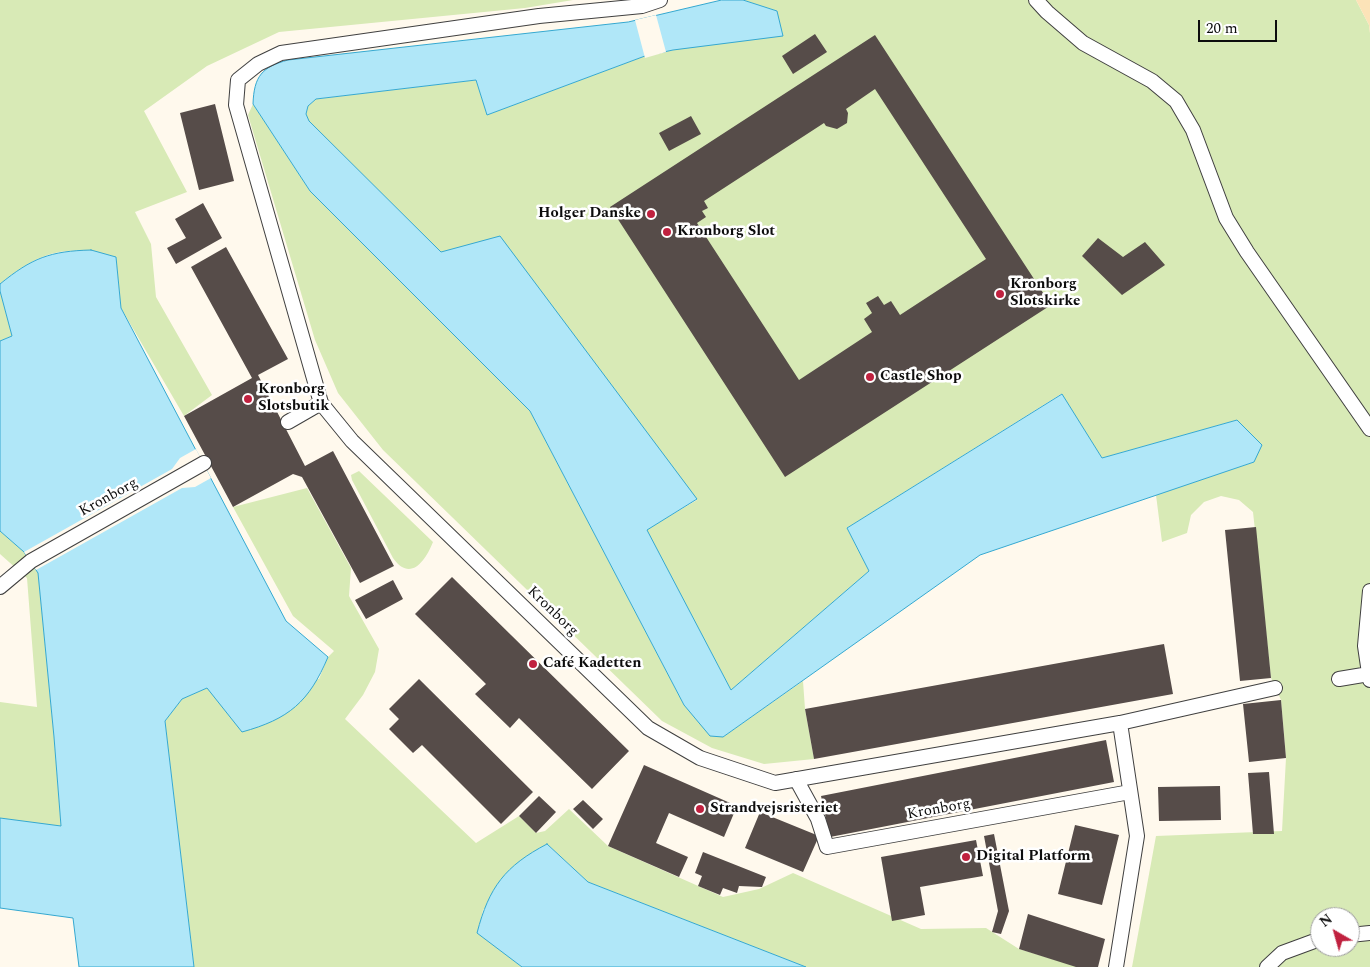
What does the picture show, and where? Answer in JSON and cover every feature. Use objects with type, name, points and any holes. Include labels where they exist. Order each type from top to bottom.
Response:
[{"type":"lane","points":[[288,422],[322,403],[236,105],[238,80],[258,64],[281,53],[539,16],[642,6],[660,0]]},
{"type":"lane","points":[[1036,0],[1083,43],[1152,81],[1176,101],[1193,130],[1226,218],[1247,252],[1370,429]]},
{"type":"lane","name":"Kronborg","points":[[322,403],[352,441],[648,728],[700,758],[775,783],[1120,723],[1274,688]]},
{"type":"lane","name":"Kronborg","points":[[0,586],[31,561],[204,463]]},
{"type":"lane","points":[[1339,678],[1370,677],[1365,646],[1370,592]]},
{"type":"lane","points":[[1116,967],[1137,836],[1120,723]]},
{"type":"lane","name":"Kronborg","points":[[796,779],[818,819],[827,847],[1130,792]]},
{"type":"lane","points":[[1267,967],[1282,954],[1310,943]]},
{"type":"green space","points":[[0,0],[573,0],[525,8],[279,32],[207,66],[144,111],[187,192],[135,212],[151,244],[156,297],[212,395],[184,416],[121,308],[116,257],[82,251],[54,253],[28,264],[0,284]]},
{"type":"green space","points":[[743,0],[1356,0],[1369,25],[1370,33],[1370,967],[1132,967],[1156,836],[1282,831],[1286,758],[1281,700],[1271,678],[1253,512],[1239,500],[1221,496],[1204,502],[1191,515],[1187,533],[1162,542],[1156,495],[1254,462],[1237,420],[1102,458],[1061,394],[847,528],[869,571],[731,690],[646,530],[697,500],[441,253],[309,121],[306,114],[308,106],[316,99],[476,80],[487,115],[645,56],[673,50],[777,11]]},
{"type":"green space","points":[[253,104],[310,191],[530,411],[684,705],[723,737],[803,681],[805,709],[814,759],[764,764],[712,748],[662,721],[383,450],[338,393],[315,340],[248,115]]},
{"type":"green space","points":[[0,291],[12,336],[0,341]]},
{"type":"green space","points":[[359,471],[433,542],[426,556],[411,569],[399,565],[393,558],[352,480],[351,475]]},
{"type":"green space","points":[[307,488],[351,568],[349,596],[379,649],[375,672],[363,695],[345,719],[476,843],[519,816],[536,833],[545,831],[569,809],[608,846],[723,897],[759,889],[793,873],[921,929],[986,928],[1019,949],[1079,967],[806,967],[588,882],[547,844],[483,910],[478,933],[522,967],[194,967],[165,721],[182,699],[207,688],[319,679],[328,657],[334,651],[293,616],[233,507]]},
{"type":"green space","points":[[0,531],[24,552],[38,572],[61,827],[0,818],[0,702],[37,707],[27,578],[0,554]]},
{"type":"sand","points":[[1356,0],[1370,0],[1370,33],[1369,25]]},
{"type":"water","points":[[722,0],[743,0],[777,11],[783,36],[673,50],[645,56],[487,115],[476,80],[316,99],[308,106],[306,114],[309,121],[441,252],[500,236],[697,499],[647,530],[731,690],[869,571],[847,528],[1062,394],[1102,458],[1237,420],[1262,445],[1254,462],[980,555],[723,737],[710,736],[684,705],[530,411],[310,191],[253,104],[255,86],[261,74],[272,66],[288,60],[628,22]]},
{"type":"water","points":[[91,250],[116,257],[121,308],[286,621],[328,657],[313,686],[296,706],[273,721],[258,727],[242,732],[207,688],[182,699],[165,721],[194,967],[79,967],[73,918],[0,908],[0,818],[61,826],[38,573],[24,552],[0,531],[0,341],[12,336],[0,291],[0,284],[22,268],[42,258],[64,252]]},
{"type":"water","points":[[547,844],[588,882],[806,967],[522,967],[477,933],[493,890],[520,861]]},
{"type":"pier","points":[[656,15],[666,52],[645,58],[635,20]]},
{"type":"pier","points":[[196,449],[211,478],[195,487],[182,488],[36,570],[24,552],[172,469],[180,458]]},
{"type":"building","points":[[815,34],[827,52],[793,74],[782,56]]},
{"type":"building","points":[[875,35],[1051,305],[785,477],[610,207]],"holes":[[[875,89],[986,259],[900,315],[891,301],[884,305],[878,296],[866,303],[872,313],[864,319],[872,332],[799,380],[697,223],[706,217],[702,211],[708,208],[704,201],[824,123],[826,126],[837,129],[847,123],[848,113],[846,109]]]},
{"type":"building","points":[[215,104],[234,181],[199,190],[180,113]]},
{"type":"building","points":[[691,116],[701,134],[669,151],[659,133]]},
{"type":"building","points":[[203,203],[222,238],[176,264],[167,248],[186,238],[175,219]]},
{"type":"building","points":[[1098,238],[1123,257],[1145,242],[1165,265],[1122,295],[1082,256]]},
{"type":"building","points":[[226,247],[288,359],[258,375],[305,466],[333,451],[394,566],[360,583],[302,477],[293,474],[233,507],[184,416],[252,378],[191,267]]},
{"type":"building","points":[[1256,527],[1271,678],[1240,681],[1225,530]]},
{"type":"building","points":[[452,577],[629,751],[592,789],[519,718],[510,728],[475,694],[486,684],[415,614]]},
{"type":"building","points":[[393,580],[403,599],[366,619],[355,600]]},
{"type":"building","points":[[1164,644],[1173,694],[814,759],[805,709]]},
{"type":"building","points":[[419,679],[533,792],[501,824],[422,745],[413,753],[389,729],[399,719],[389,709]]},
{"type":"building","points":[[1281,700],[1286,758],[1249,762],[1243,704]]},
{"type":"building","points":[[1106,740],[1114,782],[830,837],[821,796]]},
{"type":"building","points":[[644,765],[737,806],[724,837],[669,813],[656,843],[688,857],[679,877],[608,846]]},
{"type":"building","points":[[1269,772],[1274,834],[1253,834],[1248,773]]},
{"type":"building","points":[[1220,786],[1221,820],[1159,821],[1158,787]]},
{"type":"building","points":[[539,796],[556,812],[536,833],[519,816]]},
{"type":"building","points":[[583,800],[603,819],[593,829],[573,809]]},
{"type":"building","points":[[760,812],[819,836],[803,872],[745,848]]},
{"type":"building","points":[[1075,825],[1119,835],[1102,905],[1058,894]]},
{"type":"building","points":[[994,834],[1009,911],[1001,934],[992,932],[998,911],[984,836]]},
{"type":"building","points":[[976,840],[983,876],[920,887],[925,915],[892,921],[881,857]]},
{"type":"building","points":[[703,852],[766,877],[762,887],[739,886],[737,893],[723,888],[720,895],[698,886],[702,876],[695,873]]},
{"type":"building","points":[[1028,914],[1105,939],[1098,967],[1076,967],[1019,949]]},
{"type":"place","name":"Holger Danske","points":[[651,214]]},
{"type":"place","name":"Kronborg Slot","points":[[667,232]]},
{"type":"place","name":"Kronborg Slotskirke","points":[[1000,294]]},
{"type":"place","name":"Castle Shop","points":[[870,377]]},
{"type":"place","name":"Kronborg Slotsbutik","points":[[248,399]]},
{"type":"place","name":"Café Kadetten","points":[[533,664]]},
{"type":"place","name":"Strandvejsristeriet","points":[[700,809]]},
{"type":"place","name":"Digital Platform","points":[[966,857]]}]
